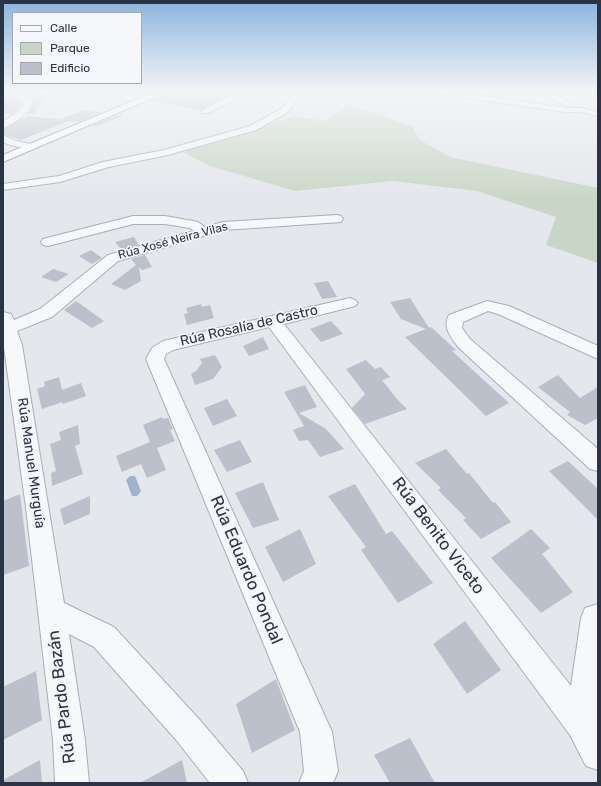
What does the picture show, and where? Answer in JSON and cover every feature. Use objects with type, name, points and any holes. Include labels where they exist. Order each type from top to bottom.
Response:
[{"type":"highway","points":[[3,159],[22,148],[73,128]]},
{"type":"street","points":[[3,187],[60,178],[107,164],[165,153],[254,128]]},
{"type":"street","points":[[4,138],[22,148]]},
{"type":"street","points":[[3,180],[21,184]]},
{"type":"street","name":"Rúa Xosé Neira Vilas","points":[[6,323],[46,313],[113,258],[223,226],[337,219]]},
{"type":"street","points":[[48,242],[133,220],[165,220],[194,224],[204,232]]},
{"type":"street","name":"Rúa Rosalía de Castro","points":[[155,359],[156,353],[169,345],[350,303]]},
{"type":"street","points":[[598,353],[503,310],[487,306],[455,319],[454,328],[464,343],[598,462]]},
{"type":"street","name":"Rúa Benito Viceto","points":[[273,321],[581,724],[598,754]]},
{"type":"street","name":"Rúa Manuel Murguía","points":[[6,323],[13,345],[52,611]]},
{"type":"street","name":"Rúa Eduardo Pondal","points":[[155,359],[316,732],[321,771],[316,783]]},
{"type":"street","points":[[52,611],[104,637],[188,730],[231,783]]},
{"type":"street","name":"Rúa Pardo Bazán","points":[[52,611],[69,740],[72,783]]},
{"type":"street","points":[[581,724],[595,618],[598,618]]},
{"type":"green space","points":[[257,128],[413,128],[420,140],[450,157],[598,188],[598,263],[546,245],[556,217],[477,191],[393,181],[295,191],[210,166],[184,153],[189,149]]},
{"type":"water","points":[[130,476],[135,476],[141,491],[137,496],[132,496],[126,480]]},
{"type":"building","points":[[6,128],[52,128],[21,140],[3,135],[3,129]]},
{"type":"building","points":[[134,237],[139,245],[122,250],[115,242]]},
{"type":"building","points":[[91,250],[102,258],[92,264],[79,256]]},
{"type":"building","points":[[145,255],[152,267],[142,270],[139,267],[141,281],[125,290],[111,284],[136,265],[131,259]]},
{"type":"building","points":[[53,269],[69,274],[56,282],[41,277]]},
{"type":"building","points":[[328,281],[337,297],[322,299],[314,283]]},
{"type":"building","points":[[410,298],[429,328],[431,327],[456,350],[452,351],[509,403],[486,416],[405,337],[426,329],[401,319],[390,302]]},
{"type":"building","points":[[76,301],[104,321],[92,328],[64,310]]},
{"type":"building","points":[[201,304],[202,307],[210,305],[214,318],[187,325],[184,314],[188,313],[186,308]]},
{"type":"building","points":[[331,321],[343,334],[321,342],[310,329]]},
{"type":"building","points":[[263,337],[269,349],[249,356],[243,346]]},
{"type":"building","points":[[215,355],[222,367],[213,379],[195,385],[191,374],[196,371],[202,363],[200,359]]},
{"type":"building","points":[[366,360],[375,369],[381,367],[390,377],[382,380],[407,409],[365,424],[352,408],[365,394],[346,369]]},
{"type":"building","points":[[558,375],[580,398],[598,387],[598,418],[585,425],[567,415],[570,412],[538,387]]},
{"type":"building","points":[[59,377],[62,390],[81,383],[86,396],[42,409],[37,389],[45,386],[44,382]]},
{"type":"building","points":[[305,385],[317,407],[299,413],[326,429],[344,449],[320,457],[308,440],[299,441],[293,430],[304,426],[284,392]]},
{"type":"building","points":[[227,399],[237,416],[213,426],[204,408]]},
{"type":"building","points":[[162,417],[163,419],[168,418],[173,429],[170,430],[175,441],[157,448],[166,470],[147,478],[141,464],[122,472],[116,456],[150,442],[143,425]]},
{"type":"building","points":[[78,425],[80,444],[75,446],[83,474],[52,486],[51,473],[56,471],[50,444],[61,440],[59,432]]},
{"type":"building","points":[[240,440],[252,462],[227,472],[214,450]]},
{"type":"building","points":[[446,449],[467,474],[469,473],[493,503],[495,502],[511,522],[481,539],[463,520],[466,518],[438,490],[441,488],[415,463]]},
{"type":"building","points":[[568,461],[598,489],[598,520],[549,471]]},
{"type":"building","points":[[263,482],[279,520],[253,528],[235,493]]},
{"type":"building","points":[[355,484],[386,534],[392,531],[433,583],[398,603],[361,550],[366,547],[328,496]]},
{"type":"building","points":[[20,494],[29,566],[3,575],[3,501]]},
{"type":"building","points":[[90,496],[90,514],[64,525],[60,509]]},
{"type":"building","points":[[300,529],[316,564],[283,582],[265,547]]},
{"type":"building","points":[[531,529],[550,548],[542,554],[573,592],[541,613],[491,558]]},
{"type":"building","points":[[465,621],[501,670],[467,694],[433,644]]},
{"type":"building","points":[[36,671],[42,720],[3,740],[3,687]]},
{"type":"building","points":[[276,679],[295,730],[252,753],[236,704]]},
{"type":"building","points":[[410,738],[435,783],[390,783],[374,755]]},
{"type":"building","points":[[40,760],[42,783],[3,783],[3,780]]},
{"type":"building","points":[[182,760],[187,783],[140,783]]}]
